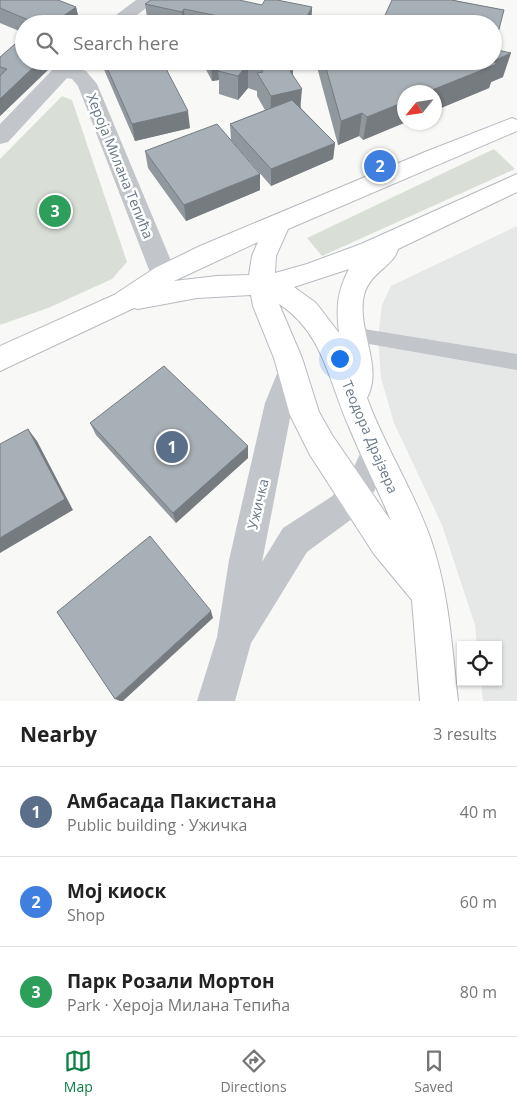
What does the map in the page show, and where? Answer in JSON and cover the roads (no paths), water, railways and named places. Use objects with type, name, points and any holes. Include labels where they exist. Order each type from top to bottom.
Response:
[{"type":"main road","points":[[0,359],[12,350],[123,302],[164,275],[208,253],[279,222],[515,130]]},
{"type":"main road","points":[[123,302],[193,288],[262,284],[299,276],[358,255],[403,236],[517,182]]},
{"type":"main road","points":[[279,222],[264,256],[262,284],[266,306],[288,358],[305,416],[321,445],[354,496],[386,542],[427,593]]},
{"type":"main road","points":[[354,400],[359,386],[350,314],[351,296],[358,275],[403,236]]},
{"type":"main road","name":"Теодора Драјзера","points":[[262,284],[292,298],[319,324],[333,349],[419,555],[427,593],[439,701]]},
{"type":"street","points":[[116,0],[142,3]]},
{"type":"street","points":[[125,15],[142,3]]},
{"type":"street","name":"Хероја Милана Тепића","points":[[0,137],[63,70]]},
{"type":"street","name":"Хероја Милана Тепића","points":[[72,70],[88,84],[164,275]]},
{"type":"street","name":"Ужичка","points":[[216,701],[235,638],[246,560],[279,403],[291,373]]},
{"type":"street","name":"Ужичка","points":[[235,638],[296,540],[335,513],[354,496],[367,476],[376,454]]},
{"type":"lane","points":[[352,334],[517,362]]},
{"type":"place","name":"Мој киоск","points":[[380,166]]},
{"type":"place","name":"Парк Розали Мортон","points":[[55,211]]},
{"type":"place","name":"Амбасада Пакистана","points":[[172,447]]}]
